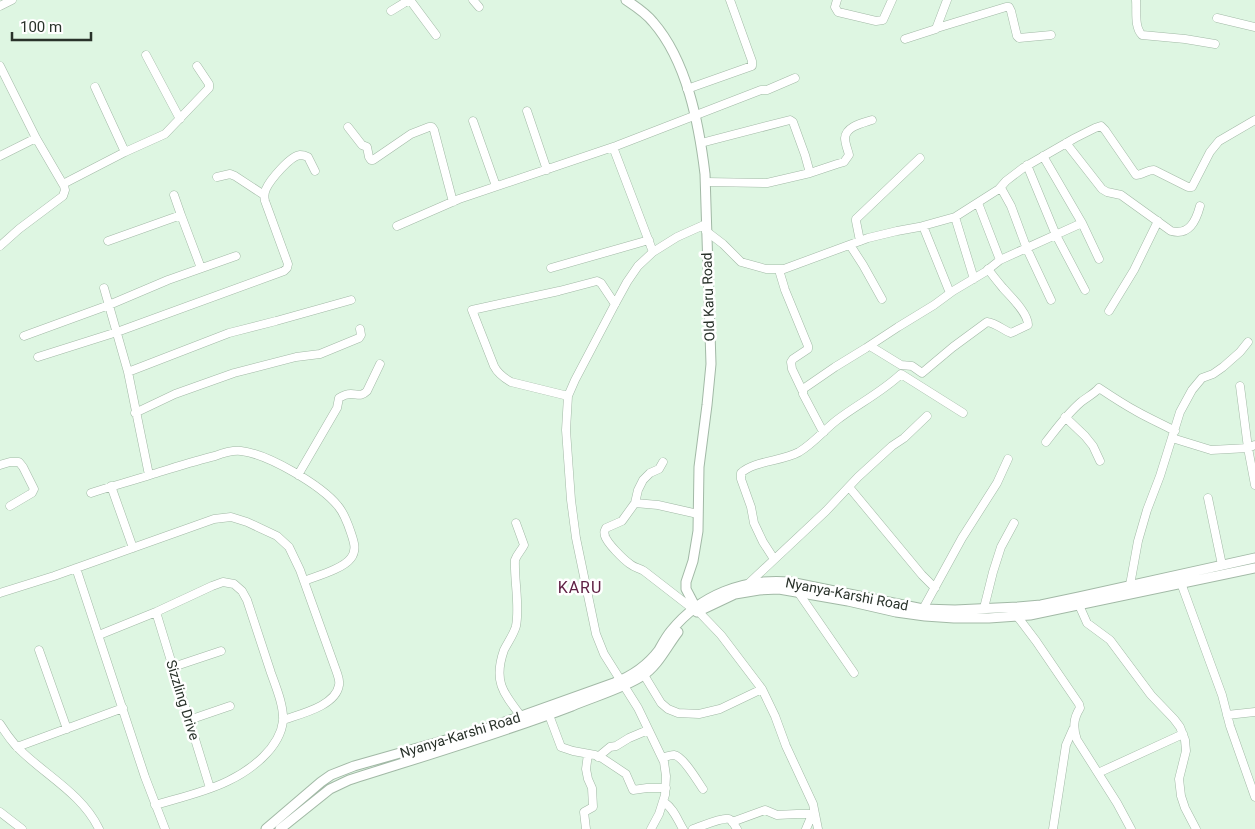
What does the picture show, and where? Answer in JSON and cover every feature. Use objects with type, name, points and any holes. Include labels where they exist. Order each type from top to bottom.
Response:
[{"type":"main road","name":"Old Karu Road","points":[[626,0],[652,21],[669,45],[680,67],[701,143],[706,182],[711,364],[699,466],[698,531],[693,562],[685,586],[695,609]]},
{"type":"main road","name":"Nyanya-Karshi Road","points":[[431,749],[485,738],[548,715],[644,675],[663,654],[695,609],[747,592],[779,589],[896,612],[954,618],[989,618],[1046,612],[1130,586],[1255,558]]},
{"type":"main road","name":"Nyanya-Karshi Road","points":[[280,829],[337,785],[521,716],[623,683],[648,662],[683,617],[706,600],[748,584],[775,581],[790,582],[923,609],[984,608],[1079,601],[1255,568]]},
{"type":"main road","name":"Nyanya-Karshi Road","points":[[266,829],[331,775],[369,762],[421,752]]},
{"type":"street","points":[[0,6],[12,0]]},
{"type":"street","points":[[473,0],[479,7]]},
{"type":"street","points":[[687,89],[752,66],[752,61],[730,0]]},
{"type":"street","points":[[836,0],[835,6],[838,12],[876,22],[883,20],[892,0]]},
{"type":"street","points":[[936,28],[947,0]]},
{"type":"street","points":[[1136,0],[1138,28],[1142,35],[1215,44]]},
{"type":"street","points":[[392,10],[406,1],[436,35]]},
{"type":"street","points":[[905,39],[1006,7],[1009,7],[1011,11],[1019,38],[1051,35]]},
{"type":"street","points":[[1217,18],[1255,27]]},
{"type":"street","points":[[146,55],[180,119]]},
{"type":"street","points":[[0,66],[36,138],[65,190],[63,196],[0,246]]},
{"type":"street","points":[[63,184],[165,134],[209,88],[209,84],[197,66]]},
{"type":"street","points":[[397,226],[496,186],[614,147],[795,78]]},
{"type":"street","points":[[95,87],[125,152]]},
{"type":"street","points":[[527,112],[547,170]]},
{"type":"street","points":[[701,143],[790,120],[793,122],[810,173]]},
{"type":"street","points":[[706,182],[767,183],[810,173],[844,162],[849,155],[845,138],[848,131],[872,120]]},
{"type":"street","points":[[651,829],[664,802],[666,776],[662,758],[638,708],[604,654],[596,634],[576,538],[566,430],[568,396],[578,373],[627,282],[638,266],[654,252],[677,237],[706,228],[741,262],[766,269],[784,269],[860,241],[955,217],[1000,188],[1027,165],[1100,126],[1105,130],[1136,174],[1139,175],[1149,170],[1154,170],[1188,187],[1192,187],[1210,152],[1219,140],[1255,120]]},
{"type":"street","points":[[473,121],[496,186]]},
{"type":"street","points":[[348,127],[362,144],[367,147],[368,157],[371,160],[411,134],[429,127],[432,128],[453,202]]},
{"type":"street","points":[[0,156],[36,138]]},
{"type":"street","points":[[1066,143],[1102,189],[1121,195],[1171,230],[1177,232],[1187,230],[1192,226],[1200,206]]},
{"type":"street","points":[[614,147],[654,252]]},
{"type":"street","points":[[38,357],[117,332],[284,271],[288,264],[264,195],[267,187],[282,168],[296,156],[301,154],[308,157],[315,171]]},
{"type":"street","points":[[1043,156],[1082,223],[1099,258]]},
{"type":"street","points":[[860,241],[856,219],[920,158]]},
{"type":"street","points":[[1027,165],[1056,235],[1085,290]]},
{"type":"street","points":[[217,177],[230,174],[264,195]]},
{"type":"street","points":[[1000,188],[1011,206],[1051,300]]},
{"type":"street","points":[[174,195],[201,268]]},
{"type":"street","points":[[978,203],[1000,260]]},
{"type":"street","points":[[108,241],[181,215]]},
{"type":"street","points":[[955,217],[974,279]]},
{"type":"street","points":[[1109,311],[1134,270],[1158,221]]},
{"type":"street","points":[[802,390],[834,367],[934,305],[1000,260],[1082,223]]},
{"type":"street","points":[[923,226],[950,293]]},
{"type":"street","points":[[551,268],[649,240]]},
{"type":"street","points":[[850,245],[882,299]]},
{"type":"street","points":[[24,336],[109,305],[168,280],[236,256]]},
{"type":"street","points":[[870,346],[901,366],[912,366],[922,372],[987,322],[1011,333],[1028,324],[1014,299],[988,269]]},
{"type":"street","points":[[779,270],[785,290],[808,346],[808,349],[793,359],[791,362],[792,369],[824,432]]},
{"type":"street","points":[[568,396],[511,382],[504,378],[494,366],[472,310],[597,281],[615,304]]},
{"type":"street","points":[[104,288],[128,372],[149,475]]},
{"type":"street","points":[[128,372],[229,333],[351,300]]},
{"type":"street","points":[[135,412],[175,394],[234,373],[296,357],[320,354],[360,338],[360,330]]},
{"type":"street","points":[[1130,586],[1140,533],[1180,412],[1192,390],[1202,378],[1213,374],[1223,367],[1248,342]]},
{"type":"street","points":[[298,475],[337,408],[339,398],[351,394],[364,394],[380,364]]},
{"type":"street","points":[[774,559],[754,523],[741,479],[741,473],[744,470],[793,455],[810,444],[836,420],[901,374],[963,413]]},
{"type":"street","points":[[1240,386],[1251,447],[1255,485]]},
{"type":"street","points":[[1046,442],[1065,417],[1099,388],[1138,413],[1156,420],[1174,434],[1211,450],[1251,447]]},
{"type":"street","points":[[748,584],[892,446],[904,438],[927,416]]},
{"type":"street","points":[[1065,417],[1093,446],[1100,461]]},
{"type":"street","points":[[91,493],[230,452],[239,451],[263,457],[298,475],[328,496],[340,508],[355,543],[352,557],[346,563],[304,581]]},
{"type":"street","points":[[923,609],[962,538],[997,483],[1008,459]]},
{"type":"street","points":[[0,464],[19,462],[34,489],[32,493],[10,506]]},
{"type":"street","points":[[663,462],[659,469],[650,473],[643,480],[634,503],[622,521],[606,528],[604,533],[606,538],[628,563],[644,570],[695,609],[722,635],[762,689],[813,804],[813,812],[818,829]]},
{"type":"street","points":[[112,486],[133,548]]},
{"type":"street","points":[[849,487],[935,588]]},
{"type":"street","points":[[1208,498],[1222,565]]},
{"type":"street","points":[[634,503],[658,505],[698,514]]},
{"type":"street","points":[[0,583],[2,593],[214,519],[231,518],[247,522],[277,536],[290,547],[340,684],[336,693],[327,702],[314,709],[283,720]]},
{"type":"street","points":[[516,523],[524,545],[515,560],[516,627],[502,657],[499,681],[502,690],[521,716]]},
{"type":"street","points":[[984,608],[1001,547],[1014,523]]},
{"type":"street","points":[[76,568],[155,805],[165,829]]},
{"type":"street","points":[[98,635],[223,582],[234,584],[242,590],[247,600],[280,701],[283,720],[280,733],[274,746],[262,758],[228,781],[155,805]]},
{"type":"street","points":[[1181,583],[1222,695],[1244,768],[1255,797]]},
{"type":"street","points":[[798,592],[854,673]]},
{"type":"street","points":[[1079,601],[1087,623],[1110,640],[1151,695],[1174,719],[1183,734],[1186,751],[1179,779],[1181,796],[1196,829]]},
{"type":"street","name":"Sizzling Drive","points":[[156,612],[210,788]]},
{"type":"street","points":[[1017,616],[1036,641],[1080,708],[1076,713],[1073,729],[1066,745],[1053,829]]},
{"type":"street","points":[[38,650],[67,729]]},
{"type":"street","points":[[173,666],[221,651]]},
{"type":"street","points":[[644,675],[661,703],[668,709],[678,712],[699,714],[720,709],[762,689]]},
{"type":"street","points":[[189,720],[230,706]]},
{"type":"street","points":[[17,747],[123,708]]},
{"type":"street","points":[[1227,715],[1255,712]]},
{"type":"street","points":[[548,715],[561,747],[573,752],[598,757],[626,774],[633,790],[666,788]]},
{"type":"street","points":[[0,724],[17,747],[82,804],[95,820],[99,829]]},
{"type":"street","points":[[1073,729],[1076,740],[1117,803],[1131,829]]},
{"type":"street","points":[[598,757],[610,747],[616,746],[648,730]]},
{"type":"street","points":[[1098,773],[1183,734]]},
{"type":"street","points":[[586,829],[584,812],[593,807],[592,788],[586,769],[588,754]]},
{"type":"street","points":[[662,758],[674,755],[678,757],[703,789]]},
{"type":"street","points":[[664,802],[670,806],[684,829]]},
{"type":"street","points":[[693,829],[729,819],[735,826],[762,810],[777,815],[813,812]]},
{"type":"street","points":[[0,812],[22,829]]},
{"type":"street","points":[[806,829],[813,812]]},
{"type":"district","name":"KARU","points":[[580,587]]}]
